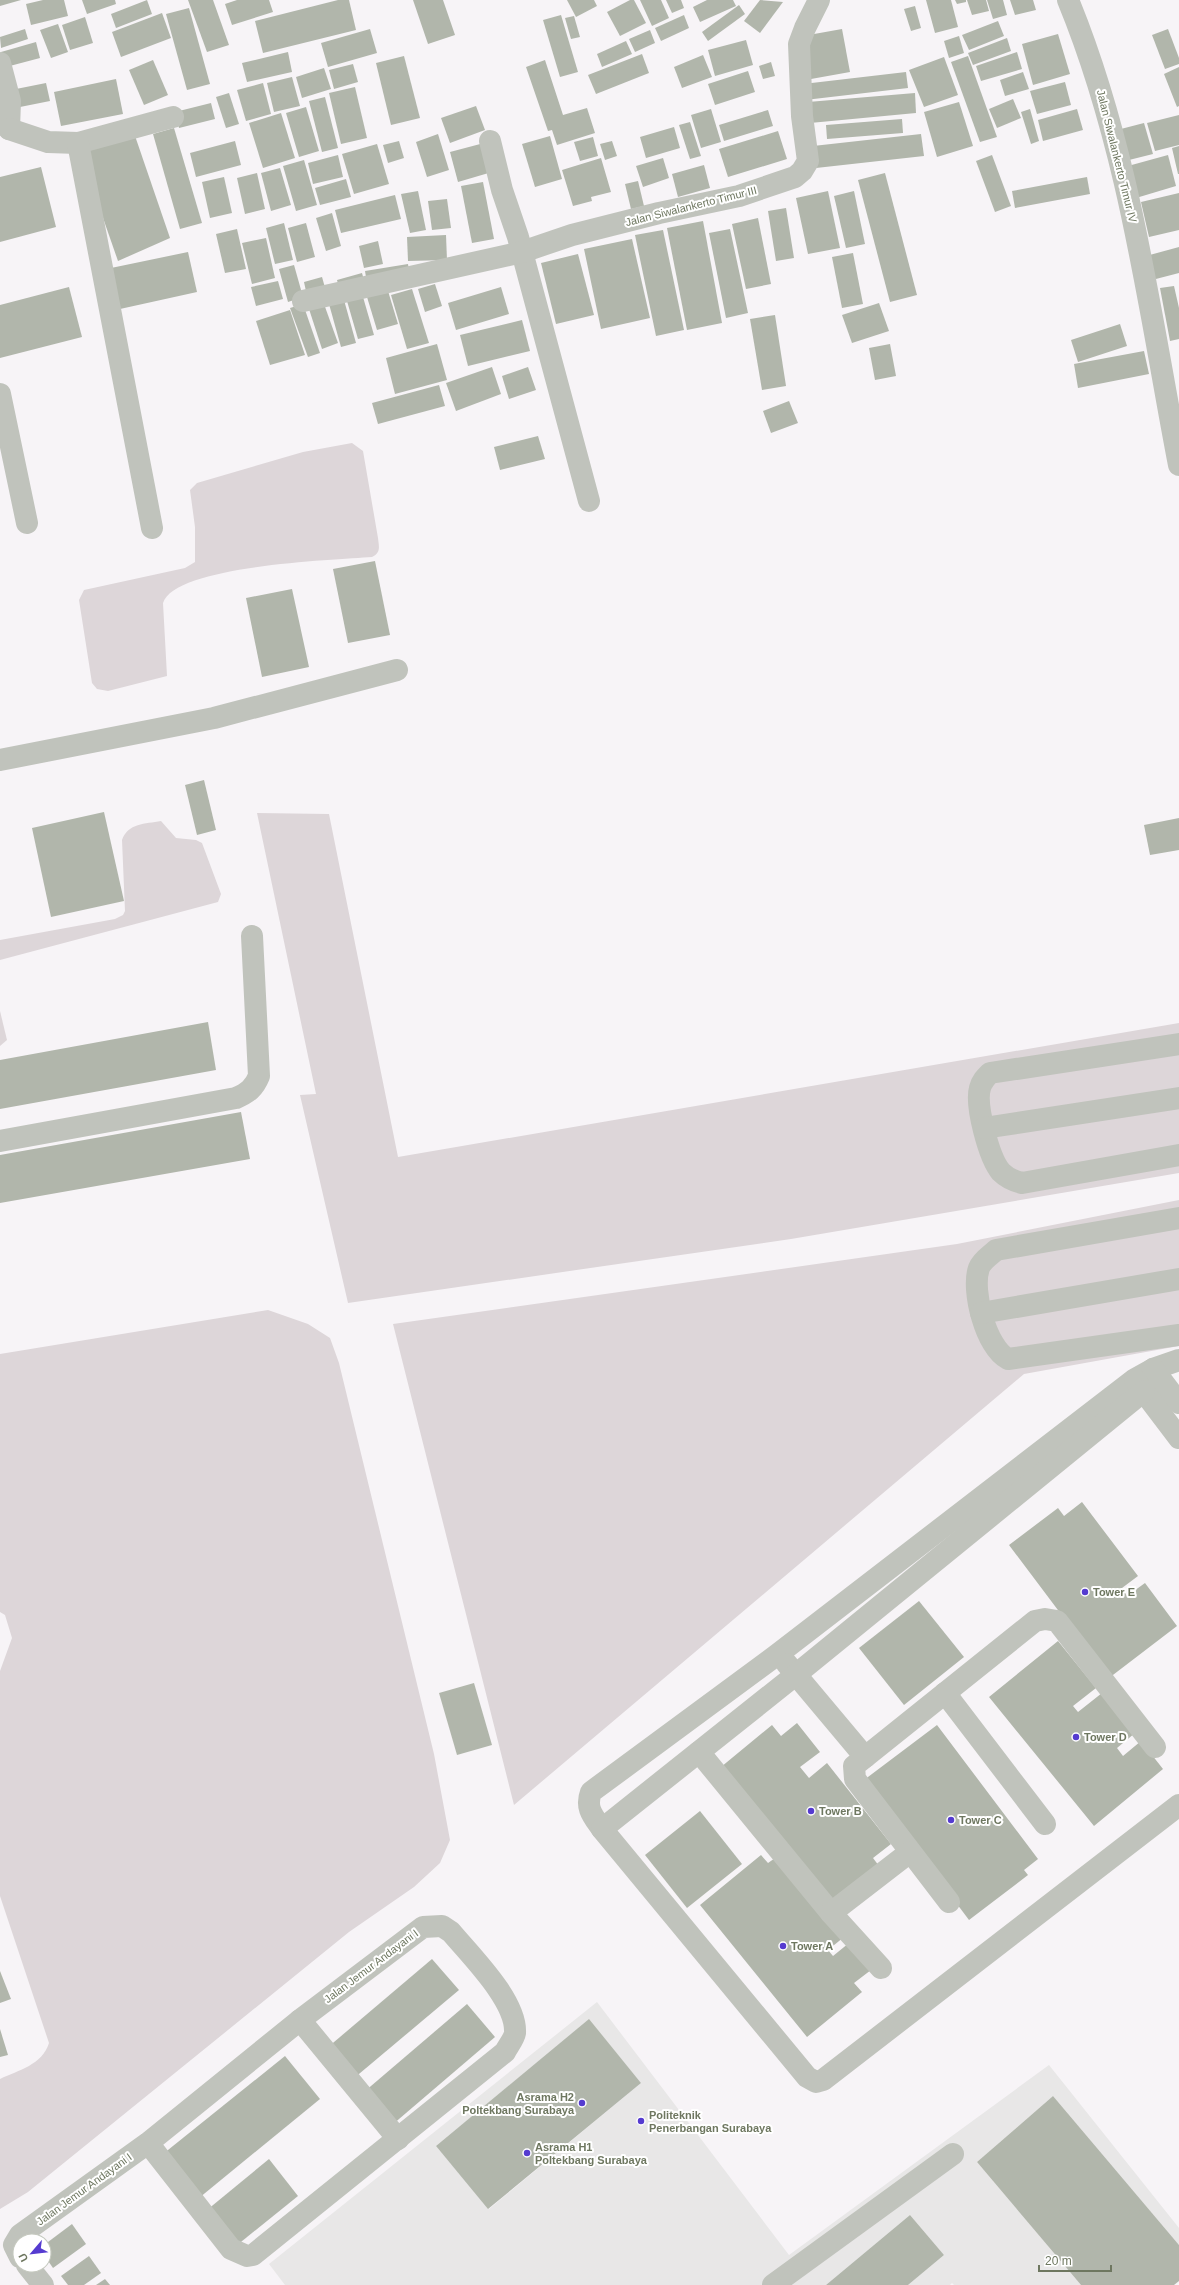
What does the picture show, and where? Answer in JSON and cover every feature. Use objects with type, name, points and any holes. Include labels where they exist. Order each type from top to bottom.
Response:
[{"type":"street","name":"Jalan Siwalankerto Timur III","points":[[304,301],[522,252],[572,235],[659,213],[739,196],[795,177],[802,171],[808,161],[802,116],[798,44],[804,28],[819,0]]},
{"type":"street","name":"Jalan Siwalankerto Timur IV","points":[[1068,0],[1103,97],[1128,193],[1179,465]]},
{"type":"street","points":[[0,63],[10,101],[5,130],[48,142],[78,143],[173,117]]},
{"type":"street","points":[[490,141],[522,252],[589,500]]},
{"type":"street","points":[[78,143],[152,528]]},
{"type":"street","points":[[0,394],[27,523]]},
{"type":"street","points":[[0,760],[214,718],[397,670]]},
{"type":"street","points":[[0,1141],[236,1098],[247,1093],[256,1084],[259,1076],[252,936]]},
{"type":"street","points":[[1179,1044],[990,1073],[983,1079],[979,1090],[979,1104],[990,1152],[1000,1171],[1010,1180],[1022,1183],[1179,1155]]},
{"type":"street","points":[[984,1128],[1179,1098]]},
{"type":"street","points":[[1179,1218],[996,1250],[980,1265],[977,1276],[981,1313],[995,1349],[1008,1359],[1179,1335]]},
{"type":"street","points":[[981,1313],[1179,1279]]},
{"type":"street","points":[[1179,1360],[1144,1380],[591,1792],[588,1800],[589,1811],[602,1829],[807,2077],[819,2082],[1179,1806]]},
{"type":"street","points":[[1144,1380],[1179,1403]]},
{"type":"street","points":[[1144,1380],[1179,1438]]},
{"type":"street","points":[[602,1829],[795,1675],[1144,1380]]},
{"type":"street","points":[[949,1902],[855,1779],[854,1766],[1035,1621],[1045,1619],[1057,1621],[1155,1747]]},
{"type":"street","points":[[778,1654],[865,1757]]},
{"type":"street","points":[[945,1693],[1045,1824]]},
{"type":"street","points":[[699,1752],[831,1913],[881,1968]]},
{"type":"street","points":[[831,1913],[910,1852]]},
{"type":"street","name":"Jalan Jemur Andayani I","points":[[23,2233],[148,2143],[300,2020],[423,1927],[433,1925],[442,1926],[451,1932],[505,1999],[514,2019],[515,2035],[505,2052],[258,2252],[246,2256],[231,2249],[148,2143]]},
{"type":"street","points":[[300,2020],[398,2139]]},
{"type":"street","points":[[773,2285],[953,2154]]},
{"type":"street","points":[[33,2273],[43,2285]]},
{"type":"shaded area","points":[[352,443],[363,451],[379,544],[377,554],[372,557],[258,567],[196,580],[174,590],[163,603],[167,676],[108,691],[97,689],[92,683],[79,600],[84,590],[185,568],[195,562],[195,527],[190,490],[197,483],[303,452]]},
{"type":"shaded area","points":[[257,813],[329,814],[398,1157],[1179,1023],[1179,1173],[791,1239],[348,1303],[300,1095],[316,1094]]},
{"type":"shaded area","points":[[161,821],[176,838],[196,840],[202,843],[221,894],[218,902],[0,960],[0,940],[115,919],[123,915],[125,911],[122,840],[128,830],[133,827]]},
{"type":"shaded area","points":[[0,1011],[7,1040],[0,1046]]},
{"type":"shaded area","points":[[1179,1200],[1179,1346],[1024,1374],[514,1805],[393,1324],[957,1244]]},
{"type":"shaded area","points":[[268,1310],[308,1324],[330,1338],[339,1363],[434,1754],[450,1840],[440,1863],[414,1887],[349,1932],[28,2192],[0,2209],[0,2079],[35,2062],[41,2057],[49,2043],[0,1896],[0,1671],[12,1638],[5,1615],[0,1612],[0,1354]]},
{"type":"shaded area","name":"Politeknik Penerbangan Surabaya","points":[[597,2002],[789,2255],[1049,2065],[1179,2228],[1179,2245],[1053,2096],[977,2162],[1081,2285],[954,2285],[952,2283],[950,2285],[908,2285],[944,2255],[910,2215],[826,2285],[285,2285],[269,2264]],"holes":[[[589,2020],[641,2083],[489,2209],[436,2146]]]},
{"type":"building","points":[[0,0],[21,0],[0,6]]},
{"type":"building","points":[[43,0],[64,0],[68,16],[31,25],[26,4]]},
{"type":"building","points":[[82,0],[115,0],[116,4],[87,14]]},
{"type":"building","points":[[147,0],[152,14],[116,28],[111,14]]},
{"type":"building","points":[[188,0],[213,0],[229,45],[207,52]]},
{"type":"building","points":[[237,0],[269,0],[273,12],[232,25],[225,4]]},
{"type":"building","points":[[338,0],[349,0],[356,30],[263,53],[255,21]]},
{"type":"building","points":[[413,0],[443,0],[455,35],[428,44]]},
{"type":"building","points":[[567,0],[594,0],[597,6],[576,17]]},
{"type":"building","points":[[630,0],[634,0],[646,23],[620,36],[607,12]]},
{"type":"building","points":[[640,0],[661,0],[669,18],[652,26]]},
{"type":"building","points":[[666,0],[681,0],[684,8],[672,13]]},
{"type":"building","points":[[707,0],[733,0],[736,6],[700,22],[693,7]]},
{"type":"building","points":[[760,0],[783,2],[760,33],[744,21]]},
{"type":"building","points":[[926,0],[951,0],[958,27],[935,33]]},
{"type":"building","points":[[955,0],[966,0],[966,2],[957,4]]},
{"type":"building","points":[[967,0],[986,0],[989,11],[972,15]]},
{"type":"building","points":[[987,0],[1003,0],[1007,15],[993,19]]},
{"type":"building","points":[[1010,0],[1033,0],[1036,10],[1015,15]]},
{"type":"building","points":[[739,5],[745,14],[708,41],[702,32]]},
{"type":"building","points":[[915,6],[921,28],[911,31],[904,9]]},
{"type":"building","points":[[189,8],[210,84],[187,90],[166,14]]},
{"type":"building","points":[[162,13],[171,38],[121,57],[112,32]]},
{"type":"building","points":[[561,15],[578,72],[560,77],[543,20]]},
{"type":"building","points":[[684,15],[689,28],[661,41],[655,28]]},
{"type":"building","points":[[574,16],[580,37],[571,39],[565,18]]},
{"type":"building","points":[[85,17],[93,43],[70,50],[62,25]]},
{"type":"building","points":[[998,21],[1004,36],[969,50],[962,35]]},
{"type":"building","points":[[58,24],[68,52],[51,58],[40,30]]},
{"type":"building","points":[[25,29],[28,39],[1,48],[0,37]]},
{"type":"building","points":[[370,29],[377,53],[328,67],[321,43]]},
{"type":"building","points":[[842,29],[850,72],[811,79],[803,36]]},
{"type":"building","points":[[1168,29],[1179,58],[1179,64],[1165,69],[1152,35]]},
{"type":"building","points":[[650,30],[655,43],[635,52],[629,39]]},
{"type":"building","points":[[1058,34],[1070,74],[1033,85],[1022,44]]},
{"type":"building","points":[[959,36],[964,53],[949,58],[944,41]]},
{"type":"building","points":[[1007,38],[1011,51],[973,65],[968,53]]},
{"type":"building","points":[[746,40],[753,65],[715,76],[708,50]]},
{"type":"building","points":[[626,41],[632,54],[602,67],[597,54]]},
{"type":"building","points":[[36,42],[40,58],[6,67],[1,52]]},
{"type":"building","points":[[288,52],[292,72],[247,82],[242,63]]},
{"type":"building","points":[[1017,52],[1022,69],[981,81],[976,66]]},
{"type":"building","points":[[642,54],[649,73],[596,94],[588,75]]},
{"type":"building","points":[[703,55],[712,77],[682,88],[674,67]]},
{"type":"building","points":[[404,56],[420,118],[391,125],[376,63]]},
{"type":"building","points":[[968,56],[997,137],[980,142],[951,62]]},
{"type":"building","points":[[944,57],[958,95],[924,107],[909,70]]},
{"type":"building","points":[[153,60],[168,95],[144,105],[129,70]]},
{"type":"building","points":[[545,60],[563,115],[587,108],[595,133],[557,145],[552,130],[548,131],[526,67]]},
{"type":"building","points":[[771,62],[775,76],[763,79],[759,66]]},
{"type":"building","points":[[353,64],[358,82],[334,89],[329,70]]},
{"type":"building","points":[[1179,67],[1179,106],[1177,107],[1164,74]]},
{"type":"building","points":[[324,68],[331,89],[302,98],[296,77]]},
{"type":"building","points":[[748,71],[755,92],[715,105],[708,84]]},
{"type":"building","points":[[906,72],[908,88],[805,100],[803,84]]},
{"type":"building","points":[[1023,72],[1029,89],[1005,96],[1000,80]]},
{"type":"building","points":[[292,77],[300,106],[274,112],[267,83]]},
{"type":"building","points":[[116,79],[123,114],[61,126],[54,92]]},
{"type":"building","points":[[1065,82],[1071,105],[1037,114],[1030,91]]},
{"type":"building","points":[[46,83],[50,101],[20,107],[16,89]]},
{"type":"building","points":[[263,83],[271,114],[246,121],[237,90]]},
{"type":"building","points":[[355,87],[367,138],[341,144],[329,93]]},
{"type":"building","points":[[229,93],[239,124],[226,128],[216,97]]},
{"type":"building","points":[[915,93],[916,113],[810,123],[808,102]]},
{"type":"building","points":[[325,97],[338,148],[322,152],[309,101]]},
{"type":"building","points":[[1013,99],[1021,118],[997,128],[989,109]]},
{"type":"building","points":[[959,102],[973,146],[937,157],[924,112]]},
{"type":"building","points":[[211,103],[215,119],[179,128],[175,112]]},
{"type":"building","points":[[476,106],[485,130],[450,143],[441,118]]},
{"type":"building","points":[[306,107],[319,151],[299,157],[286,113]]},
{"type":"building","points":[[711,109],[721,142],[701,148],[691,115]]},
{"type":"building","points":[[1030,109],[1039,141],[1031,144],[1021,112]]},
{"type":"building","points":[[1077,109],[1083,130],[1043,141],[1038,120]]},
{"type":"building","points":[[768,110],[773,126],[724,141],[719,125]]},
{"type":"building","points":[[281,113],[295,158],[263,168],[249,123]]},
{"type":"building","points":[[1179,115],[1179,145],[1155,151],[1147,123]]},
{"type":"building","points":[[902,119],[903,133],[827,139],[826,125]]},
{"type":"building","points":[[690,122],[701,156],[690,159],[679,125]]},
{"type":"building","points":[[1144,123],[1153,154],[1125,161],[1117,130]]},
{"type":"building","points":[[674,127],[680,148],[646,158],[640,137]]},
{"type":"building","points":[[174,128],[202,223],[180,229],[153,134]]},
{"type":"building","points":[[133,130],[170,238],[118,261],[79,149]]},
{"type":"building","points":[[778,131],[787,159],[728,177],[719,149]]},
{"type":"building","points":[[438,134],[449,170],[427,177],[416,142]]},
{"type":"building","points":[[921,134],[924,156],[816,168],[813,146]]},
{"type":"building","points":[[550,136],[562,179],[535,187],[522,144]]},
{"type":"building","points":[[593,137],[598,156],[580,161],[574,142]]},
{"type":"building","points":[[235,141],[241,165],[196,177],[190,153]]},
{"type":"building","points":[[399,141],[404,158],[388,163],[383,145]]},
{"type":"building","points":[[612,141],[617,156],[605,160],[600,144]]},
{"type":"building","points":[[484,143],[492,172],[458,182],[450,152]]},
{"type":"building","points":[[377,144],[389,184],[354,194],[342,154]]},
{"type":"building","points":[[1179,146],[1179,174],[1178,174],[1172,148]]},
{"type":"building","points":[[338,155],[343,177],[313,184],[308,163]]},
{"type":"building","points":[[992,155],[1011,206],[995,212],[976,161]]},
{"type":"building","points":[[1168,155],[1176,186],[1136,198],[1128,166]]},
{"type":"building","points":[[601,158],[611,192],[591,197],[592,201],[573,206],[562,170]]},
{"type":"building","points":[[663,158],[669,178],[643,187],[636,166]]},
{"type":"building","points":[[304,160],[317,205],[296,211],[283,166]]},
{"type":"building","points":[[704,165],[710,188],[678,197],[672,174]]},
{"type":"building","points":[[41,167],[56,227],[0,242],[0,177]]},
{"type":"building","points":[[280,168],[291,205],[271,211],[261,173]]},
{"type":"building","points":[[257,173],[265,209],[245,214],[237,178]]},
{"type":"building","points":[[885,173],[917,295],[890,302],[858,180]]},
{"type":"building","points":[[224,177],[232,213],[210,218],[202,182]]},
{"type":"building","points":[[1087,177],[1090,194],[1015,208],[1012,191]]},
{"type":"building","points":[[346,179],[351,197],[320,205],[315,188]]},
{"type":"building","points":[[638,181],[644,206],[631,209],[625,184]]},
{"type":"building","points":[[483,182],[494,239],[472,243],[461,186]]},
{"type":"building","points":[[418,191],[426,230],[410,233],[401,194]]},
{"type":"building","points":[[828,191],[840,248],[808,254],[796,198]]},
{"type":"building","points":[[854,191],[865,244],[846,248],[834,196]]},
{"type":"building","points":[[1179,193],[1179,230],[1149,237],[1141,202]]},
{"type":"building","points":[[395,195],[401,219],[341,233],[335,210]]},
{"type":"building","points":[[447,199],[451,228],[432,230],[428,201]]},
{"type":"building","points":[[786,208],[794,258],[776,261],[768,211]]},
{"type":"building","points":[[332,213],[341,246],[326,251],[316,218]]},
{"type":"building","points":[[758,218],[771,284],[746,289],[732,224]]},
{"type":"building","points":[[703,221],[722,323],[687,330],[667,228]]},
{"type":"building","points":[[284,223],[293,260],[275,264],[266,228]]},
{"type":"building","points":[[306,223],[315,257],[297,262],[288,228]]},
{"type":"building","points":[[237,229],[246,269],[225,273],[216,234]]},
{"type":"building","points":[[730,229],[748,313],[726,318],[709,233]]},
{"type":"building","points":[[663,230],[684,330],[656,336],[635,235]]},
{"type":"building","points":[[446,235],[447,260],[408,261],[407,237]]},
{"type":"building","points":[[266,238],[275,278],[252,284],[242,243]]},
{"type":"building","points":[[632,239],[650,318],[601,329],[584,249]]},
{"type":"building","points":[[378,241],[383,264],[364,268],[359,246]]},
{"type":"building","points":[[1179,247],[1179,273],[1152,280],[1146,256]]},
{"type":"building","points":[[188,252],[197,292],[120,309],[111,268]]},
{"type":"building","points":[[853,253],[863,304],[842,308],[832,257]]},
{"type":"building","points":[[578,254],[594,315],[556,324],[541,263]]},
{"type":"building","points":[[408,264],[410,277],[367,283],[365,271]]},
{"type":"building","points":[[294,265],[303,297],[288,302],[279,269]]},
{"type":"building","points":[[362,273],[365,284],[340,291],[337,280]]},
{"type":"building","points":[[322,277],[326,291],[307,296],[304,282]]},
{"type":"building","points":[[278,281],[283,299],[256,306],[251,287]]},
{"type":"building","points":[[435,284],[442,306],[425,312],[418,289]]},
{"type":"building","points":[[1174,286],[1179,308],[1179,339],[1170,341],[1160,288]]},
{"type":"building","points":[[69,287],[82,337],[0,358],[0,305]]},
{"type":"building","points":[[501,287],[509,314],[456,330],[448,303]]},
{"type":"building","points":[[412,289],[429,343],[407,349],[391,295]]},
{"type":"building","points":[[388,291],[398,324],[377,330],[367,297]]},
{"type":"building","points":[[363,297],[374,335],[358,339],[347,301]]},
{"type":"building","points":[[344,300],[356,343],[341,347],[329,304]]},
{"type":"building","points":[[879,303],[889,331],[852,343],[842,315]]},
{"type":"building","points":[[303,304],[320,353],[308,357],[290,308]]},
{"type":"building","points":[[324,304],[338,343],[322,349],[309,309]]},
{"type":"building","points":[[290,310],[305,355],[270,365],[256,321]]},
{"type":"building","points":[[775,315],[786,386],[762,390],[750,319]]},
{"type":"building","points":[[522,320],[530,351],[468,366],[460,335]]},
{"type":"building","points":[[1120,324],[1127,346],[1078,362],[1071,340]]},
{"type":"building","points":[[437,344],[447,380],[395,394],[386,358]]},
{"type":"building","points":[[890,344],[896,376],[875,380],[869,348]]},
{"type":"building","points":[[1144,351],[1149,374],[1078,388],[1074,364]]},
{"type":"building","points":[[492,367],[501,394],[456,411],[446,383]]},
{"type":"building","points":[[528,367],[536,390],[509,399],[502,376]]},
{"type":"building","points":[[439,385],[445,406],[378,424],[372,403]]},
{"type":"building","points":[[789,401],[798,423],[771,433],[763,411]]},
{"type":"building","points":[[538,436],[545,459],[500,470],[494,447]]},
{"type":"building","points":[[375,561],[390,635],[348,643],[333,569]]},
{"type":"building","points":[[292,589],[309,667],[262,677],[246,598]]},
{"type":"building","points":[[204,780],[216,830],[197,835],[185,785]]},
{"type":"building","points":[[104,812],[124,901],[51,917],[32,828]]},
{"type":"building","points":[[1179,818],[1179,850],[1150,855],[1144,825]]},
{"type":"building","points":[[208,1022],[216,1070],[0,1109],[0,1060]]},
{"type":"building","points":[[241,1112],[250,1159],[0,1203],[0,1155]]},
{"type":"building","name":"Tower E","points":[[1082,1502],[1138,1576],[1122,1588],[1127,1596],[1145,1583],[1177,1626],[1109,1678],[1009,1545],[1058,1508],[1064,1516]]},
{"type":"building","points":[[919,1601],[964,1657],[904,1705],[859,1648]]},
{"type":"building","name":"Tower D","points":[[1058,1641],[1096,1688],[1073,1706],[1078,1712],[1102,1693],[1135,1733],[1117,1748],[1123,1756],[1141,1741],[1163,1769],[1094,1826],[989,1697]]},
{"type":"building","points":[[474,1683],[492,1745],[457,1755],[439,1693]]},
{"type":"building","name":"Tower B","points":[[797,1723],[820,1752],[800,1767],[809,1778],[827,1763],[891,1844],[873,1858],[879,1866],[830,1904],[721,1767],[772,1725],[781,1736]]},
{"type":"building","name":"Tower C","points":[[937,1725],[1038,1859],[1024,1870],[1028,1875],[969,1920],[864,1780]]},
{"type":"building","points":[[700,1811],[742,1864],[687,1908],[645,1855]]},
{"type":"building","name":"Tower A","points":[[761,1855],[768,1863],[778,1856],[844,1937],[828,1950],[833,1956],[849,1943],[871,1970],[854,1983],[862,1992],[807,2037],[700,1905]]},
{"type":"building","points":[[432,1959],[459,1990],[353,2079],[327,2048]]},
{"type":"building","points":[[0,1971],[11,1999],[0,2003]]},
{"type":"building","points":[[467,2004],[495,2037],[392,2125],[364,2092]]},
{"type":"building","points":[[589,2019],[641,2083],[488,2209],[436,2146]]},
{"type":"building","points":[[0,2029],[8,2055],[0,2057]]},
{"type":"building","points":[[285,2056],[320,2099],[199,2198],[163,2154]]},
{"type":"building","points":[[1053,2096],[1179,2245],[1179,2281],[1174,2285],[1081,2285],[977,2162]]},
{"type":"building","points":[[269,2159],[298,2196],[236,2246],[207,2210]]},
{"type":"building","points":[[910,2215],[944,2255],[908,2285],[826,2285]]},
{"type":"building","points":[[72,2224],[86,2244],[53,2268],[52,2239]]},
{"type":"building","points":[[89,2256],[101,2273],[84,2285],[68,2285],[61,2276]]},
{"type":"building","points":[[105,2279],[110,2285],[96,2285]]},
{"type":"place","name":"Tower E","points":[[1085,1592]]},
{"type":"place","name":"Tower D","points":[[1076,1737]]},
{"type":"place","name":"Tower B","points":[[811,1811]]},
{"type":"place","name":"Tower C","points":[[951,1820]]},
{"type":"place","name":"Tower A","points":[[783,1946]]},
{"type":"place","name":"Asrama H2 Poltekbang Surabaya","points":[[582,2103]]},
{"type":"place","name":"Politeknik Penerbangan Surabaya","points":[[641,2121]]},
{"type":"place","name":"Asrama H1 Poltekbang Surabaya","points":[[527,2153]]}]
